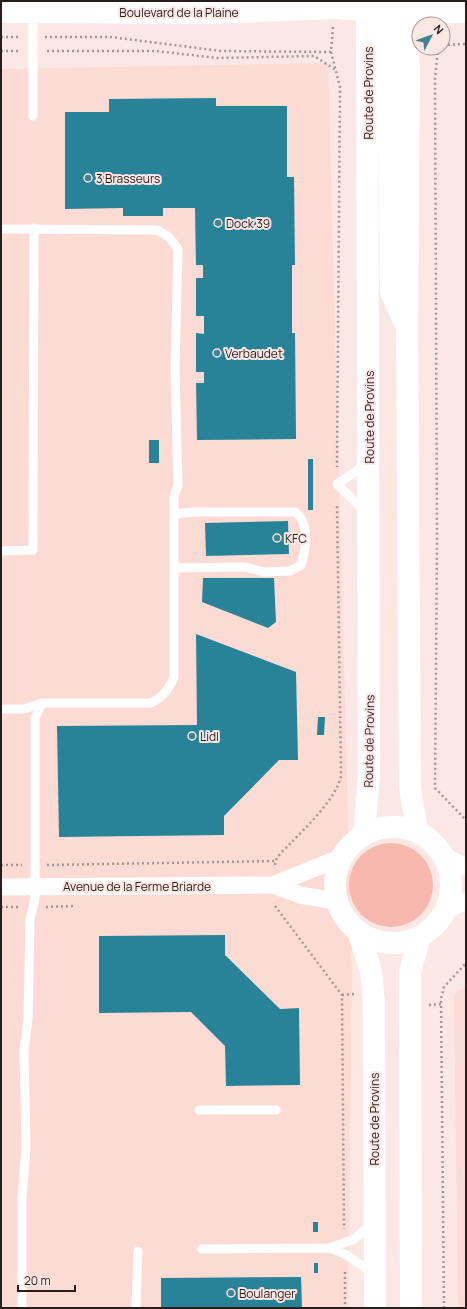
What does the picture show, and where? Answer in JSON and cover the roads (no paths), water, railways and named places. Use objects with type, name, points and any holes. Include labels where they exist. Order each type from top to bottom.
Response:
[{"type":"main road","name":"Boulevard de la Plaine","points":[[1,12],[209,13],[387,6],[466,12]]},
{"type":"main road","points":[[387,6],[409,71],[407,328],[410,788],[416,830]]},
{"type":"main road","name":"Route de Provins","points":[[364,834],[369,776],[370,456],[387,6]]},
{"type":"main road","points":[[390,826],[416,830],[430,841],[450,868],[452,892],[457,905],[420,937],[406,942],[381,942],[358,932],[346,918],[335,901],[333,884],[338,864],[348,847],[364,834],[390,826]]},
{"type":"main road","name":"Route de Provins","points":[[358,932],[371,971],[374,1001],[375,1308]]},
{"type":"main road","points":[[411,1308],[410,971],[420,937]]},
{"type":"street","points":[[441,854],[466,867]]},
{"type":"street","name":"Avenue de la Ferme Briarde","points":[[273,885],[342,857]]},
{"type":"street","name":"Avenue de la Ferme Briarde","points":[[1,887],[273,885],[300,895],[335,901]]},
{"type":"lane","points":[[33,12],[33,116]]},
{"type":"lane","points":[[1,551],[33,550],[34,228]]},
{"type":"lane","points":[[1,229],[34,228],[157,230],[169,237],[178,249],[175,376],[178,485],[174,497],[174,677],[169,688],[151,703],[42,703],[24,709],[1,709]]},
{"type":"lane","points":[[369,516],[353,498],[337,484],[358,470],[370,456]]},
{"type":"lane","points":[[174,514],[194,512],[295,512],[301,516],[304,523],[304,555],[301,565],[290,571],[264,572],[246,567],[174,568]]},
{"type":"lane","points":[[22,1308],[22,1198],[26,1148],[24,1049],[28,1020],[30,919],[35,899],[35,718],[42,703]]},
{"type":"lane","points":[[199,1110],[276,1110]]},
{"type":"lane","points":[[202,1249],[330,1248],[354,1239],[374,1223]]},
{"type":"lane","points":[[330,1248],[345,1254],[375,1274]]},
{"type":"lane","points":[[136,1308],[138,1251]]},
{"type":"place","name":"3 Brasseurs","points":[[88,178]]},
{"type":"place","name":"Dock 39","points":[[218,223]]},
{"type":"place","name":"Verbaudet","points":[[217,353]]},
{"type":"place","name":"KFC","points":[[277,538]]},
{"type":"place","name":"Lidl","points":[[192,736]]},
{"type":"place","name":"Boulanger","points":[[231,1293]]}]
